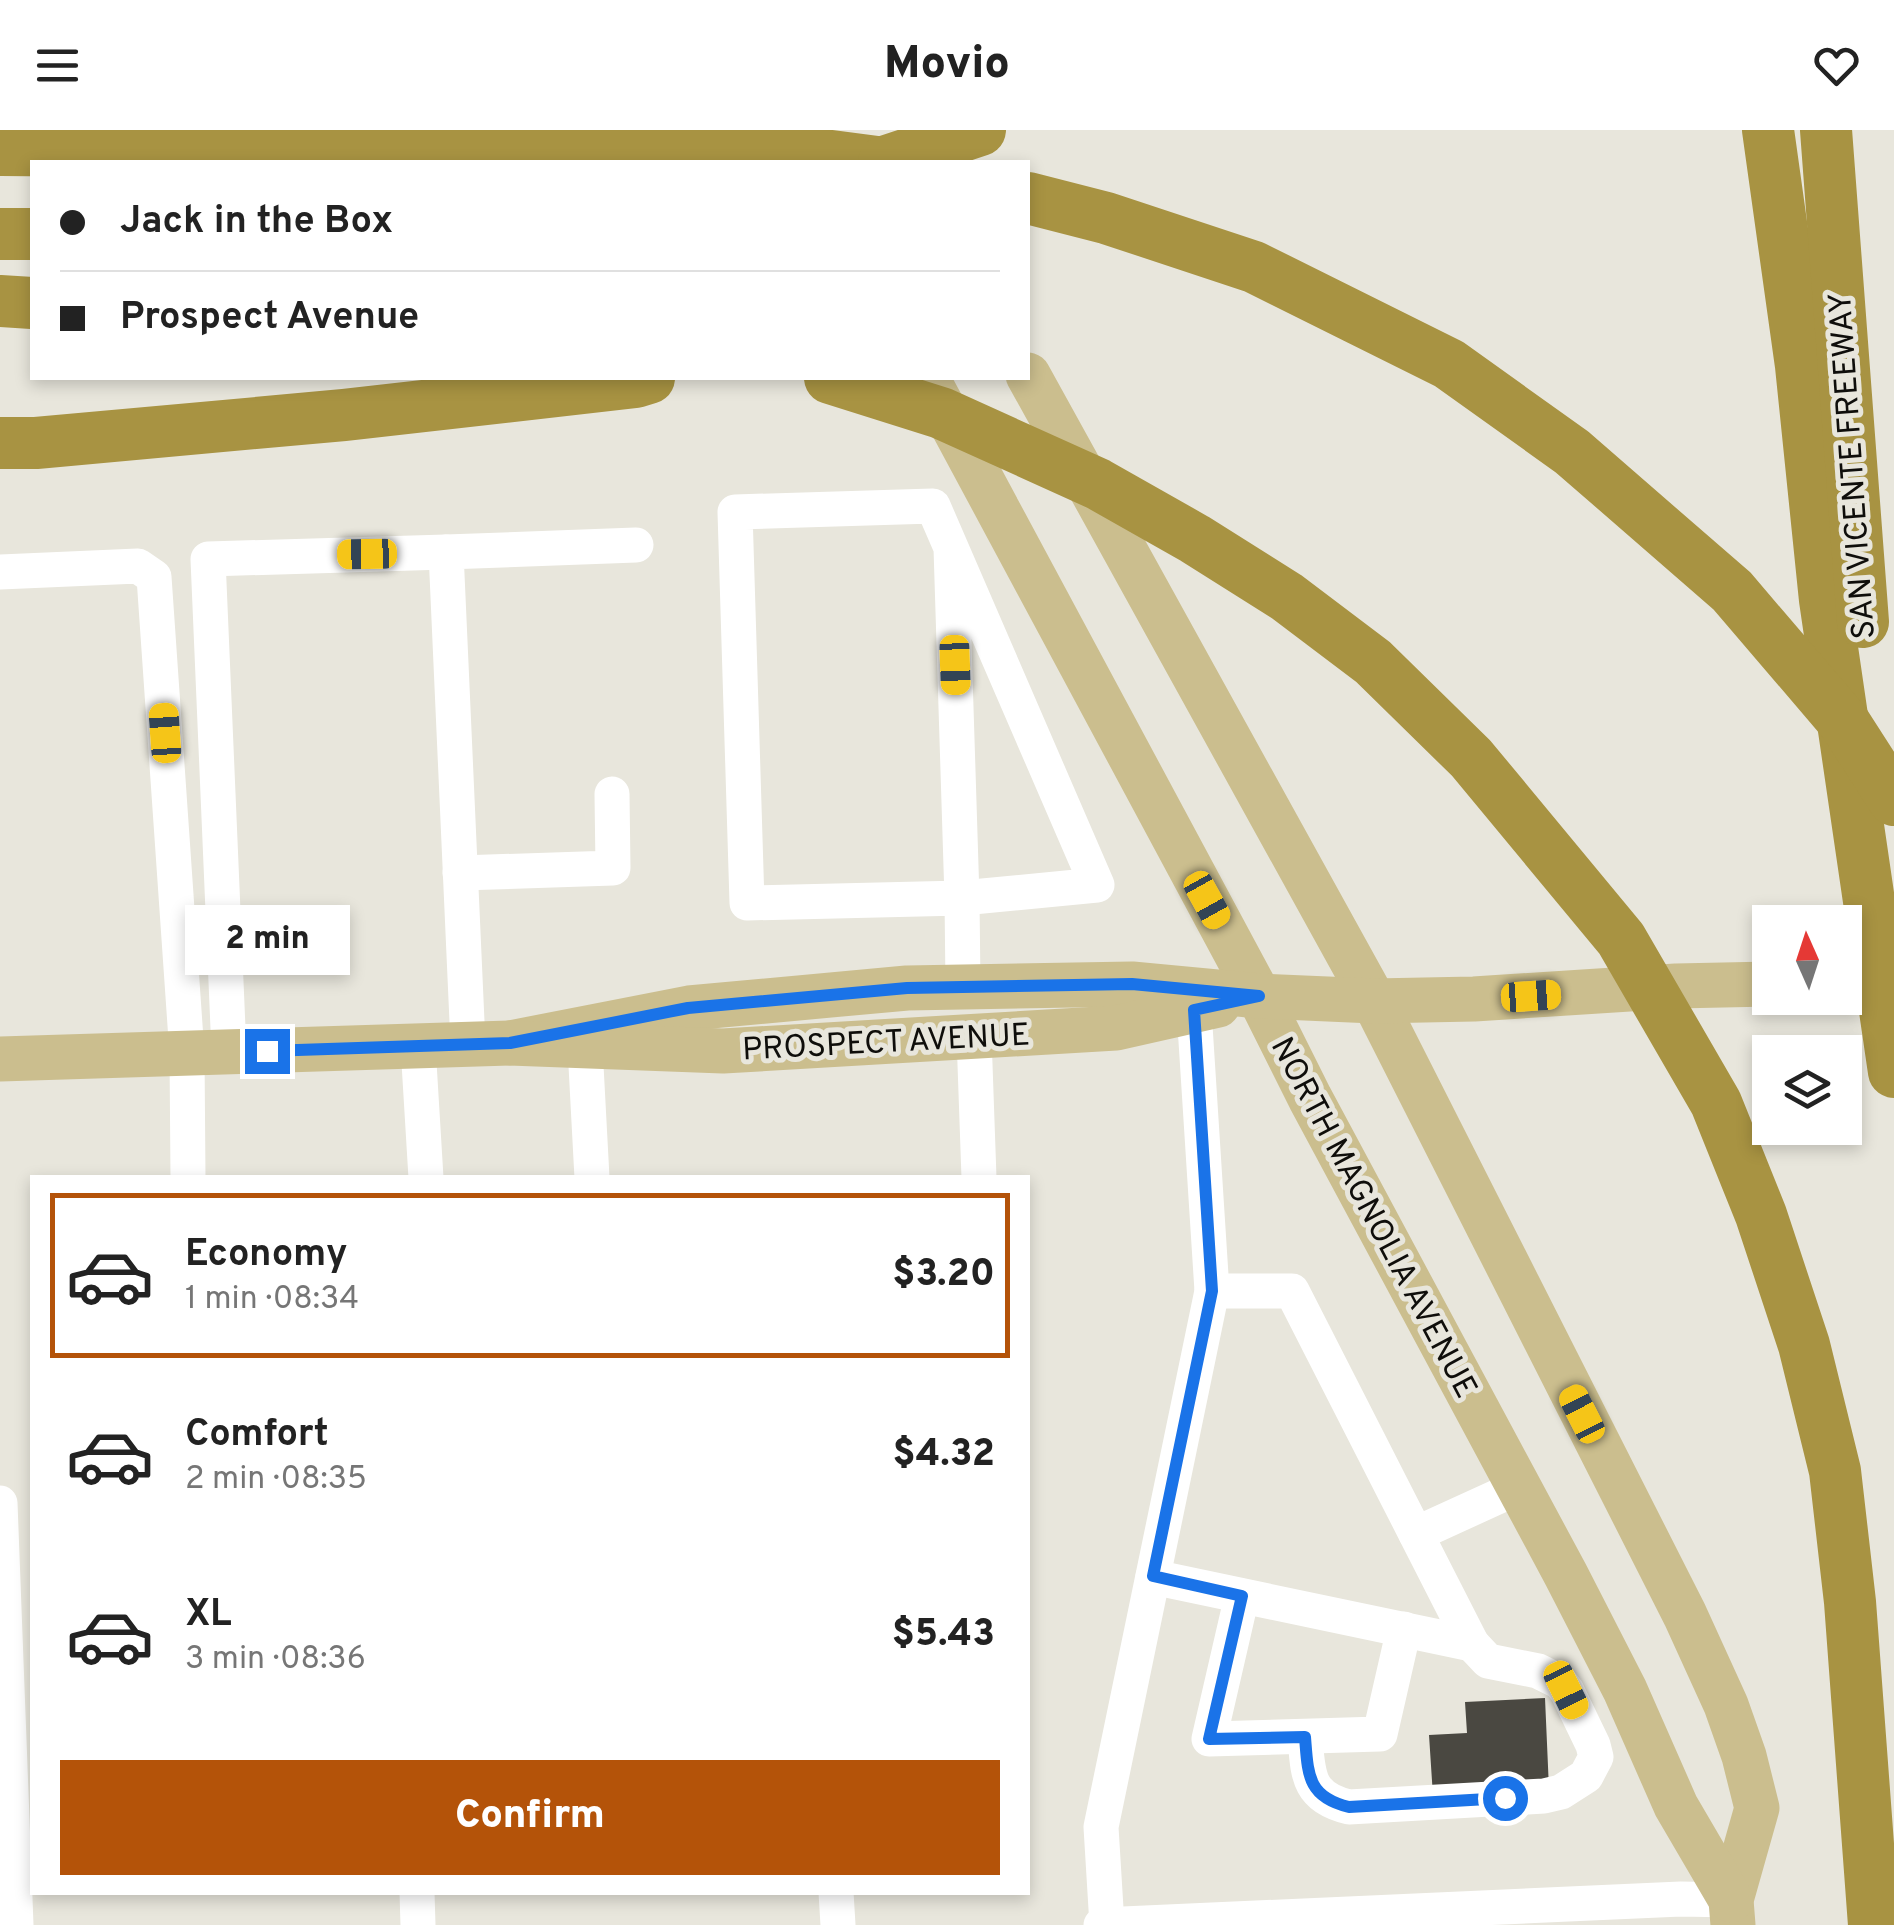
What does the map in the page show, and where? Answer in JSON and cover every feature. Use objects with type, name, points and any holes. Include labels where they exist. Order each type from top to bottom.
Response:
[{"type":"highway","points":[[886,160],[980,130]]},
{"type":"highway","points":[[1768,130],[1801,366],[1825,600],[1894,1072]]},
{"type":"highway","name":"SAN VICENTE FREEWAY","points":[[1826,130],[1894,1041]]},
{"type":"highway","points":[[0,150],[479,154],[611,147],[765,150],[861,160]]},
{"type":"highway","points":[[1030,199],[1106,218],[1254,267],[1448,364],[1572,452],[1732,591],[1844,722],[1894,800]]},
{"type":"highway","points":[[0,234],[30,234]]},
{"type":"highway","points":[[0,301],[30,304]]},
{"type":"highway","points":[[0,443],[344,415],[642,380]]},
{"type":"highway","points":[[836,380],[940,413],[1098,484],[1195,538],[1288,597],[1373,662],[1471,758],[1621,939],[1716,1103],[1762,1215],[1804,1345],[1835,1471],[1850,1602],[1874,1925]]},
{"type":"main road","points":[[798,130],[813,160]]},
{"type":"main road","points":[[895,130],[911,160]]},
{"type":"main road","name":"NORTH MAGNOLIA AVENUE","points":[[928,380],[1519,1487],[1625,1690],[1676,1806],[1732,1912]]},
{"type":"main road","points":[[1030,380],[1374,1001],[1668,1582],[1726,1705],[1757,1808],[1732,1912]]},
{"type":"main road","points":[[1862,981],[1894,980]]},
{"type":"main road","name":"PROSPECT AVENUE","points":[[584,1037],[688,1008],[907,988],[1132,984],[1259,996],[1374,1001],[1752,984]]},
{"type":"main road","name":"PROSPECT AVENUE","points":[[0,1059],[489,1044],[584,1037],[722,1051],[1116,1028],[1259,996]]},
{"type":"street","points":[[933,506],[1096,884],[962,898],[747,904],[735,512],[933,506]]},
{"type":"street","points":[[188,1175],[208,1053],[208,559],[636,545]]},
{"type":"street","points":[[951,548],[963,987]]},
{"type":"street","points":[[446,552],[460,872],[489,1044]]},
{"type":"street","points":[[0,572],[138,566],[154,577],[208,1053]]},
{"type":"street","points":[[460,872],[613,868],[612,794]]},
{"type":"street","points":[[1194,1010],[1212,1291],[1101,1827],[1104,1925],[1662,1900],[1732,1912]]},
{"type":"street","points":[[974,1036],[979,1175]]},
{"type":"street","points":[[584,1037],[592,1175]]},
{"type":"street","points":[[418,1046],[426,1175]]},
{"type":"street","points":[[1212,1291],[1292,1292],[1472,1644],[1488,1661],[1538,1671],[1560,1682],[1596,1757],[1586,1776],[1561,1792],[1544,1796],[1349,1807],[1332,1803],[1318,1793],[1310,1779],[1305,1737]]},
{"type":"street","points":[[1416,1534],[1519,1487]]},
{"type":"street","points":[[0,1503],[16,1925]]},
{"type":"street","points":[[1153,1576],[1472,1644]]},
{"type":"street","points":[[1242,1596],[1209,1739],[1380,1734],[1404,1630]]},
{"type":"street","points":[[417,1895],[418,1925]]},
{"type":"street","points":[[836,1895],[838,1925]]},
{"type":"building","points":[[1545,1698],[1549,1789],[1433,1796],[1429,1735],[1467,1733],[1465,1702]]},
{"type":"route","points":[[267,1051],[510,1043],[688,1008],[907,988],[1132,984],[1259,996],[1194,1010],[1212,1291],[1153,1576],[1242,1596],[1209,1739],[1305,1737],[1310,1779],[1318,1793],[1332,1803],[1349,1807],[1505,1798]]}]
